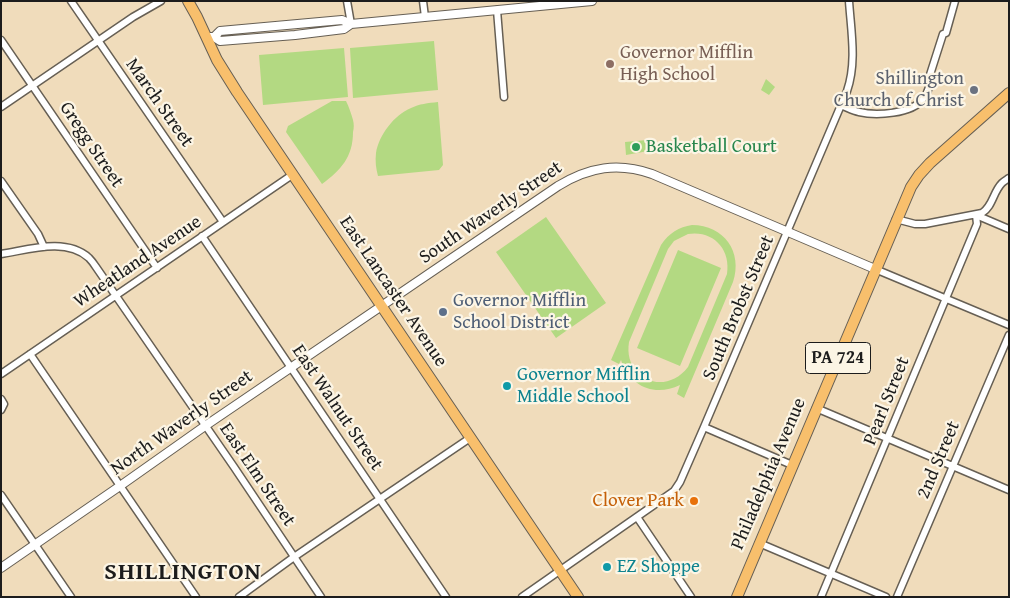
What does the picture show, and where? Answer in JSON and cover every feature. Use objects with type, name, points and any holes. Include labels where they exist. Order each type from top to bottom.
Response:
[{"type":"main road","name":"East Lancaster Avenue","points":[[188,1],[210,37],[217,60],[292,175],[578,597]]},
{"type":"main road","name":"Philadelphia Avenue","points":[[736,597],[911,186],[918,175],[1009,93]]},
{"type":"street","name":"March Street","points":[[71,1],[223,222]]},
{"type":"street","points":[[1,107],[133,17],[160,1]]},
{"type":"street","points":[[347,1],[351,24]]},
{"type":"street","points":[[423,1],[425,17]]},
{"type":"street","points":[[210,37],[220,32],[342,20],[351,24],[592,1]]},
{"type":"street","name":"South Brobst Street","points":[[522,597],[674,491],[680,482],[788,232],[850,82],[853,66],[849,1]]},
{"type":"street","points":[[840,105],[858,112],[879,113],[907,110],[923,100],[930,85],[928,82],[943,34],[946,33],[955,1]]},
{"type":"street","points":[[497,10],[504,97]]},
{"type":"street","name":"Gregg Street","points":[[1,40],[157,268]]},
{"type":"street","name":"South Waverly Street","points":[[381,306],[558,186],[579,174],[596,169],[618,167],[645,171],[876,270]]},
{"type":"street","name":"Wheatland Avenue","points":[[1,374],[292,175]]},
{"type":"street","points":[[896,219],[915,224],[925,224],[982,213],[986,210],[1001,183],[1009,178]]},
{"type":"street","points":[[1,181],[38,234],[44,247]]},
{"type":"street","points":[[976,215],[1009,229]]},
{"type":"street","name":"Pearl Street","points":[[821,597],[977,224],[976,215]]},
{"type":"street","name":"East Walnut Street","points":[[202,236],[446,597]]},
{"type":"street","name":"East Elm Street","points":[[1,254],[55,246],[66,247],[88,257],[321,597]]},
{"type":"street","points":[[876,270],[1009,325]]},
{"type":"street","name":"North Waverly Street","points":[[1,568],[381,306]]},
{"type":"street","name":"2nd Street","points":[[897,597],[1009,335]]},
{"type":"street","points":[[30,354],[196,597]]},
{"type":"street","points":[[1,399],[4,404],[1,410]]},
{"type":"street","points":[[816,408],[1009,490]]},
{"type":"street","points":[[704,427],[792,465]]},
{"type":"street","points":[[239,597],[294,557],[470,438]]},
{"type":"street","points":[[1,495],[70,597]]},
{"type":"street","points":[[637,517],[691,597]]},
{"type":"street","points":[[759,543],[886,597]]},
{"type":"green space","points":[[434,41],[438,90],[353,98],[350,48]]},
{"type":"green space","points":[[344,48],[348,97],[263,105],[259,55]]},
{"type":"green space","points":[[766,79],[775,87],[769,95],[761,90]]},
{"type":"green space","points":[[332,101],[346,101],[354,128],[351,149],[345,162],[322,184],[286,132],[288,126]]},
{"type":"green space","points":[[438,102],[443,165],[439,170],[378,176],[376,153],[380,139],[388,126],[399,115],[411,108]]},
{"type":"green space","name":"Basketball Court","points":[[647,140],[648,151],[626,155],[625,142]]},
{"type":"green space","points":[[546,217],[606,303],[556,338],[496,252]]},
{"type":"green space","points":[[687,226],[703,226],[722,235],[733,251],[735,271],[733,282],[684,398],[677,394],[680,385],[662,390],[644,387],[630,377],[621,360],[619,364],[611,360],[661,245],[671,234]],"holes":[[[688,234],[712,238],[723,249],[726,257],[727,274],[688,367],[679,376],[668,381],[648,380],[632,366],[629,355],[629,342],[668,249],[674,241]]]},
{"type":"green space","points":[[678,250],[721,268],[680,366],[637,348]]},
{"type":"place","name":"Governor Mifflin High School","points":[[610,64]]},
{"type":"place","name":"Shillington Church of Christ","points":[[974,90]]},
{"type":"place","name":"Basketball Court","points":[[636,147]]},
{"type":"place","name":"Governor Mifflin School District","points":[[443,312]]},
{"type":"place","name":"Governor Mifflin Middle School","points":[[507,386]]},
{"type":"place","name":"Clover Park","points":[[694,501]]},
{"type":"place","name":"EZ Shoppe","points":[[607,567]]},
{"type":"district","name":"SHILLINGTON","points":[[183,573]]}]
